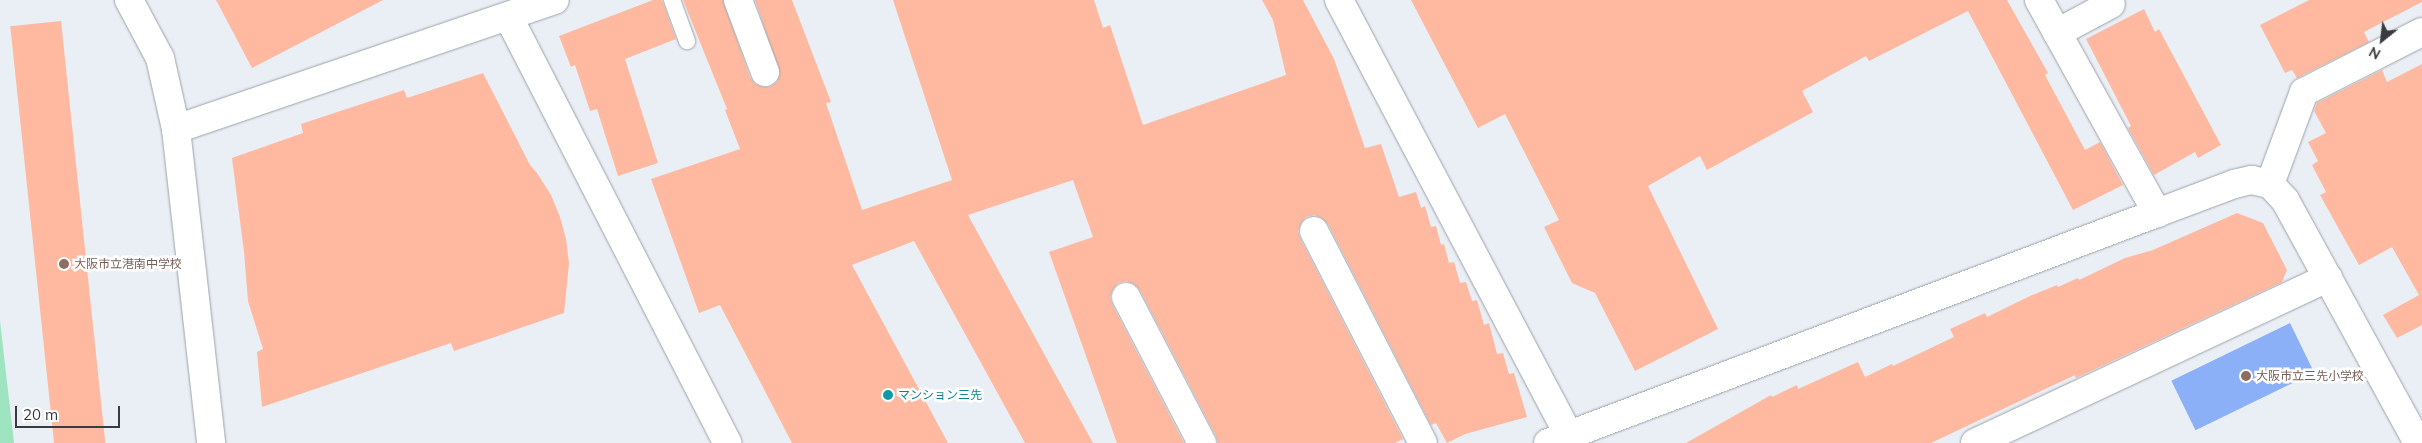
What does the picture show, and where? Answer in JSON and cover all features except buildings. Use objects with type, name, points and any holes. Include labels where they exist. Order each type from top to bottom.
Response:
[{"type":"street","points":[[129,0],[160,58],[176,129],[211,443]]},
{"type":"street","points":[[176,129],[554,0]]},
{"type":"street","points":[[738,0],[765,72]]},
{"type":"street","points":[[1339,0],[1563,441],[2157,213],[2234,184],[2252,180],[2270,184],[2285,200],[2328,278],[2416,427]]},
{"type":"street","points":[[2039,0],[2157,213]]},
{"type":"street","points":[[2057,33],[2111,4]]},
{"type":"street","points":[[508,16],[727,443]]},
{"type":"street","points":[[2270,184],[2304,92],[2422,32]]},
{"type":"street","points":[[1314,231],[1423,443]]},
{"type":"street","points":[[1975,443],[2328,278]]},
{"type":"street","points":[[1126,298],[1202,443]]},
{"type":"lane","points":[[672,0],[686,41]]},
{"type":"green space","points":[[0,321],[14,443],[0,443]]},
{"type":"water","points":[[2290,323],[2314,372],[2195,430],[2171,381]]},
{"type":"place","name":"大阪市立港南中学校","points":[[64,264]]},
{"type":"place","name":"大阪市立三先小学校","points":[[2246,376]]},
{"type":"place","name":"マンション三先","points":[[888,395]]}]
